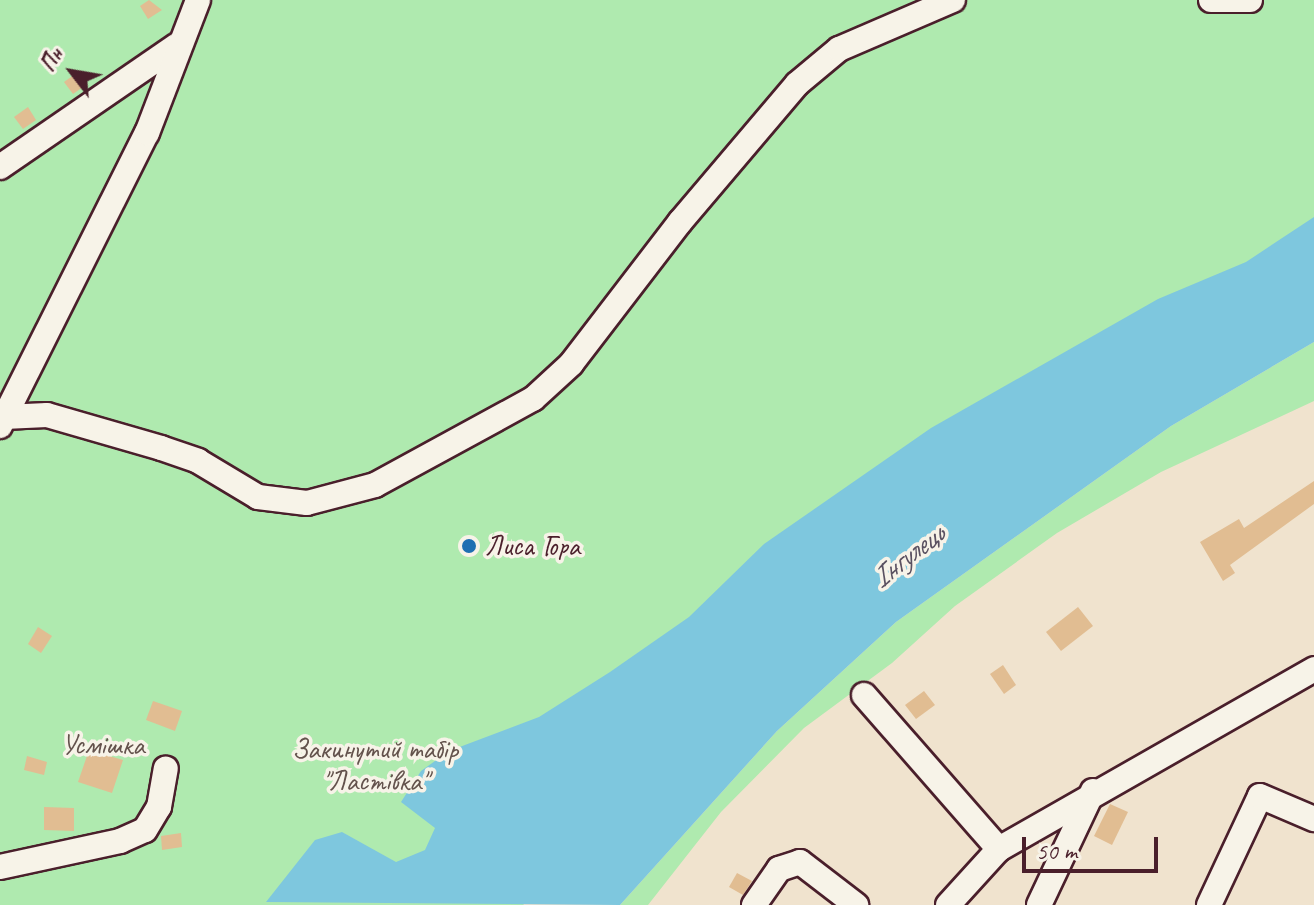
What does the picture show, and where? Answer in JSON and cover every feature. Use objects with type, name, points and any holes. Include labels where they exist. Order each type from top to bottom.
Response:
[{"type":"street","points":[[2,421],[147,133],[176,46],[198,0]]},
{"type":"street","points":[[2,421],[47,415],[161,448],[198,461],[258,497],[307,503],[375,485],[533,399],[571,364],[680,222],[797,84],[839,49],[953,0]]},
{"type":"street","points":[[1211,0],[1250,0]]},
{"type":"street","points":[[0,167],[176,46]]},
{"type":"street","points":[[948,905],[999,849],[1093,791],[1314,669]]},
{"type":"street","points":[[864,695],[999,849]]},
{"type":"street","points":[[0,867],[120,841],[145,830],[159,807],[166,769]]},
{"type":"street","points":[[1039,905],[1093,791]]},
{"type":"street","points":[[1209,905],[1260,796],[1314,819]]},
{"type":"street","points":[[754,905],[779,869],[800,862],[856,905]]},
{"type":"green space","points":[[0,0],[1314,0],[1314,246],[523,905],[0,905]]},
{"type":"green space","points":[[1314,342],[1314,401],[1161,472],[1057,533],[955,606],[892,663],[804,728],[721,812],[648,905],[620,905],[777,731],[896,622],[1171,426]]},
{"type":"water","name":"Інгулець","points":[[1314,217],[1314,342],[1171,426],[896,622],[777,731],[620,905],[266,902],[315,840],[342,832],[396,862],[425,850],[435,828],[401,802],[421,771],[449,751],[539,717],[610,672],[689,617],[764,544],[931,428],[1158,299],[1246,262]]},
{"type":"building","points":[[149,0],[162,10],[148,19],[140,6]]},
{"type":"building","points":[[78,72],[86,85],[73,94],[64,82]]},
{"type":"building","points":[[28,107],[36,120],[23,129],[14,117]]},
{"type":"building","points":[[1314,481],[1314,504],[1230,565],[1235,573],[1223,581],[1200,542],[1239,519],[1244,528]]},
{"type":"building","points":[[1078,607],[1093,626],[1061,651],[1046,632]]},
{"type":"building","points":[[38,627],[52,636],[41,653],[28,644]]},
{"type":"building","points":[[1003,665],[1016,685],[1004,694],[990,674]]},
{"type":"building","points":[[924,691],[935,705],[916,719],[905,705]]},
{"type":"building","points":[[153,701],[182,711],[175,731],[146,720]]},
{"type":"building","points":[[89,750],[123,760],[112,793],[78,782]]},
{"type":"building","points":[[27,756],[47,762],[44,775],[24,770]]},
{"type":"building","points":[[1110,804],[1128,812],[1112,845],[1094,836]]},
{"type":"building","points":[[44,807],[74,808],[74,831],[44,830]]},
{"type":"building","points":[[181,833],[182,847],[162,850],[161,836]]},
{"type":"building","points":[[737,873],[752,881],[743,895],[729,887]]},
{"type":"place","name":"Лиса Гора","points":[[469,546]]},
{"type":"park label","name":"Усмішка","points":[[103,745]]},
{"type":"park label","name":"Закинутий табір \"Ластівка\"","points":[[375,765]]}]
